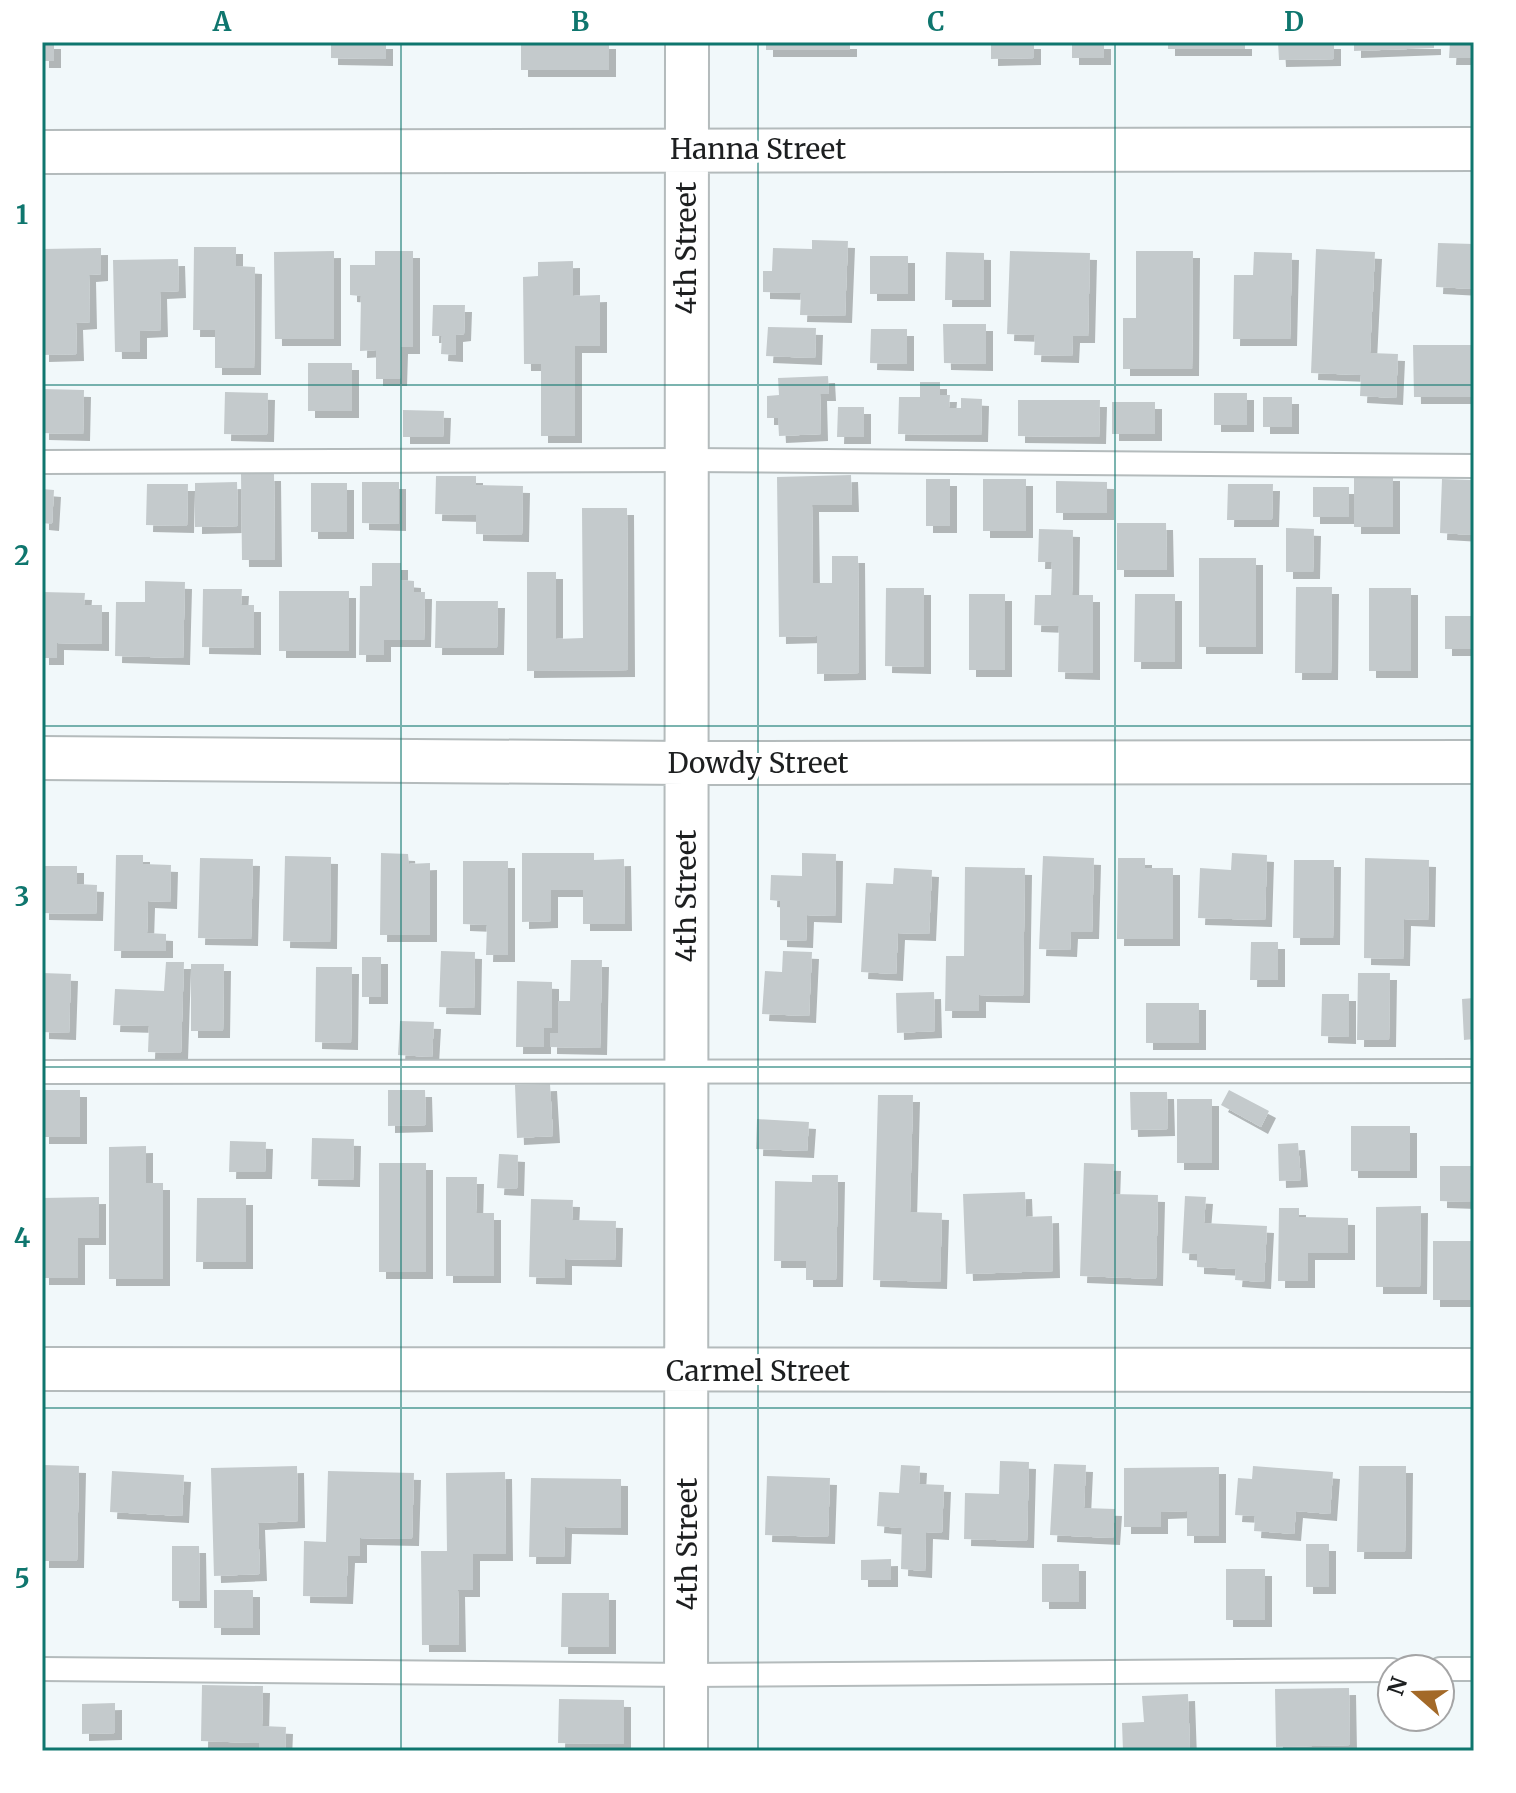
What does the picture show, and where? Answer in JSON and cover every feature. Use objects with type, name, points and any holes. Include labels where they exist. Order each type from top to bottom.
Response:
[{"type":"street","name":"4th Street","points":[[686,1751],[687,42]]},
{"type":"street","name":"Hanna Street","points":[[42,152],[1474,149]]},
{"type":"street","name":"Dowdy Street","points":[[42,758],[685,763],[1474,762]]},
{"type":"street","name":"Carmel Street","points":[[42,1369],[1474,1370]]},
{"type":"lane","points":[[42,462],[687,460],[1474,466]]},
{"type":"lane","points":[[42,1072],[1474,1071]]},
{"type":"lane","points":[[42,1669],[687,1675],[1376,1670]]},
{"type":"building","points":[[42,42],[54,42],[54,61],[42,61]]},
{"type":"building","points":[[331,42],[386,42],[386,59],[331,58]]},
{"type":"building","points":[[521,42],[609,42],[609,70],[521,70]]},
{"type":"building","points":[[766,42],[850,42],[850,50],[766,50]]},
{"type":"building","points":[[991,42],[1034,42],[1034,58],[991,59]]},
{"type":"building","points":[[1072,42],[1104,42],[1104,58],[1072,58]]},
{"type":"building","points":[[1168,42],[1245,42],[1245,49],[1168,49]]},
{"type":"building","points":[[1278,42],[1334,42],[1334,59],[1279,60]]},
{"type":"building","points":[[1354,42],[1434,42],[1434,48],[1354,51]]},
{"type":"building","points":[[1450,42],[1474,42],[1474,58],[1449,58]]},
{"type":"building","points":[[812,240],[848,241],[845,316],[800,315],[801,293],[763,292],[763,271],[772,271],[773,248],[812,249]]},
{"type":"building","points":[[1438,243],[1474,244],[1474,289],[1436,287]]},
{"type":"building","points":[[194,247],[236,247],[236,266],[255,267],[254,368],[215,368],[215,330],[193,330]]},
{"type":"building","points":[[101,248],[101,274],[89,275],[90,322],[76,323],[77,354],[42,355],[42,249]]},
{"type":"building","points":[[1316,249],[1375,252],[1370,353],[1398,354],[1396,398],[1360,396],[1361,375],[1311,373]]},
{"type":"building","points":[[334,251],[334,339],[275,339],[274,252]]},
{"type":"building","points":[[375,251],[413,251],[413,347],[401,347],[400,379],[376,379],[376,350],[360,351],[361,296],[350,295],[350,265],[375,265]]},
{"type":"building","points":[[1010,251],[1090,253],[1088,336],[1073,336],[1072,356],[1034,355],[1035,335],[1007,334]]},
{"type":"building","points":[[1136,251],[1193,251],[1192,369],[1123,369],[1123,318],[1136,318]]},
{"type":"building","points":[[946,252],[984,253],[984,300],[945,300]]},
{"type":"building","points":[[1254,252],[1292,253],[1290,339],[1233,339],[1234,275],[1253,275]]},
{"type":"building","points":[[870,256],[908,256],[908,294],[870,294]]},
{"type":"building","points":[[178,259],[179,291],[160,292],[161,330],[140,331],[140,352],[115,352],[113,260]]},
{"type":"building","points":[[573,261],[573,296],[600,295],[600,346],[575,346],[575,436],[541,436],[541,364],[524,364],[523,277],[538,276],[538,262]]},
{"type":"building","points":[[433,305],[465,305],[464,334],[456,335],[456,355],[441,354],[442,336],[432,336]]},
{"type":"building","points":[[943,324],[986,324],[986,364],[944,363]]},
{"type":"building","points":[[768,327],[816,328],[815,358],[766,356]]},
{"type":"building","points":[[871,329],[907,329],[907,364],[870,363]]},
{"type":"building","points":[[1413,345],[1474,345],[1474,397],[1414,397]]},
{"type":"building","points":[[308,363],[352,363],[352,411],[308,411]]},
{"type":"building","points":[[828,376],[829,394],[820,394],[821,434],[779,436],[778,418],[767,418],[767,396],[779,395],[778,378]]},
{"type":"building","points":[[920,382],[940,382],[940,395],[950,395],[949,408],[961,408],[961,398],[982,399],[981,435],[898,434],[899,397],[920,397]]},
{"type":"building","points":[[42,389],[84,390],[83,434],[42,433]]},
{"type":"building","points":[[225,392],[268,393],[267,435],[224,434]]},
{"type":"building","points":[[1214,393],[1247,393],[1247,425],[1214,425]]},
{"type":"building","points":[[1263,397],[1292,397],[1292,427],[1263,427]]},
{"type":"building","points":[[1018,400],[1100,400],[1099,437],[1018,436]]},
{"type":"building","points":[[1112,402],[1155,402],[1155,434],[1112,434]]},
{"type":"building","points":[[838,407],[864,407],[864,437],[837,437]]},
{"type":"building","points":[[403,410],[444,411],[443,437],[403,437]]},
{"type":"building","points":[[241,474],[274,474],[275,560],[242,560]]},
{"type":"building","points":[[1354,474],[1393,474],[1393,527],[1354,527]]},
{"type":"building","points":[[851,475],[852,505],[812,505],[813,583],[832,583],[832,556],[858,556],[859,673],[817,674],[817,636],[779,637],[777,477]]},
{"type":"building","points":[[436,476],[476,476],[476,485],[523,486],[522,535],[476,534],[476,515],[435,514]]},
{"type":"building","points":[[926,479],[950,479],[950,526],[926,526]]},
{"type":"building","points":[[983,479],[1026,479],[1026,531],[983,531]]},
{"type":"building","points":[[1442,479],[1472,480],[1474,535],[1440,533]]},
{"type":"building","points":[[1056,481],[1107,482],[1107,513],[1056,513]]},
{"type":"building","points":[[237,482],[238,526],[195,527],[195,483]]},
{"type":"building","points":[[362,482],[399,482],[399,524],[362,523]]},
{"type":"building","points":[[311,483],[347,483],[347,532],[311,532]]},
{"type":"building","points":[[147,484],[188,484],[187,526],[146,525]]},
{"type":"building","points":[[1228,484],[1273,484],[1272,520],[1227,520]]},
{"type":"building","points":[[1313,487],[1349,487],[1349,517],[1313,517]]},
{"type":"building","points":[[42,489],[54,490],[52,524],[42,523]]},
{"type":"building","points":[[582,508],[627,508],[628,670],[527,671],[527,572],[556,572],[556,639],[583,638]]},
{"type":"building","points":[[1117,523],[1166,523],[1167,570],[1117,570]]},
{"type":"building","points":[[1286,528],[1314,529],[1313,572],[1286,572]]},
{"type":"building","points":[[1039,529],[1073,530],[1072,595],[1093,595],[1093,673],[1058,672],[1059,626],[1034,625],[1035,595],[1051,595],[1052,562],[1038,562]]},
{"type":"building","points":[[1199,558],[1256,558],[1256,647],[1199,647]]},
{"type":"building","points":[[372,563],[401,563],[401,580],[414,581],[414,592],[425,592],[424,640],[384,640],[384,655],[359,655],[360,586],[372,586]]},
{"type":"building","points":[[145,581],[185,582],[183,658],[115,656],[116,602],[145,602]]},
{"type":"building","points":[[1296,587],[1332,587],[1331,673],[1295,673]]},
{"type":"building","points":[[886,588],[924,588],[924,667],[885,666]]},
{"type":"building","points":[[1369,588],[1411,588],[1411,671],[1369,671]]},
{"type":"building","points":[[203,589],[242,589],[241,605],[254,605],[254,648],[202,647]]},
{"type":"building","points":[[279,591],[349,591],[349,651],[279,651]]},
{"type":"building","points":[[42,592],[85,593],[84,605],[102,605],[102,644],[57,643],[57,658],[42,658]]},
{"type":"building","points":[[969,594],[1005,594],[1005,670],[969,670]]},
{"type":"building","points":[[1135,594],[1175,594],[1175,662],[1134,662]]},
{"type":"building","points":[[436,601],[498,601],[497,648],[435,648]]},
{"type":"building","points":[[1445,616],[1474,616],[1474,649],[1445,649]]},
{"type":"building","points":[[381,853],[408,854],[409,864],[430,863],[430,935],[380,935]]},
{"type":"building","points":[[522,853],[594,853],[594,860],[624,859],[625,924],[583,924],[583,890],[551,890],[551,921],[522,922]]},
{"type":"building","points":[[802,853],[836,854],[835,916],[807,915],[806,941],[780,940],[780,901],[770,900],[771,875],[802,876]]},
{"type":"building","points":[[1232,853],[1267,855],[1265,920],[1198,918],[1200,868],[1231,870]]},
{"type":"building","points":[[116,855],[143,855],[143,864],[171,865],[170,902],[148,901],[147,933],[166,934],[166,951],[114,951]]},
{"type":"building","points":[[285,856],[331,857],[330,942],[283,941]]},
{"type":"building","points":[[1043,856],[1094,858],[1092,932],[1071,932],[1070,950],[1039,949]]},
{"type":"building","points":[[200,858],[253,859],[251,939],[198,938]]},
{"type":"building","points":[[1118,858],[1145,858],[1145,868],[1173,868],[1173,939],[1117,939]]},
{"type":"building","points":[[1365,858],[1429,860],[1428,920],[1404,919],[1403,959],[1364,958]]},
{"type":"building","points":[[1294,860],[1334,860],[1333,938],[1293,938]]},
{"type":"building","points":[[463,861],[508,861],[508,955],[486,955],[487,925],[463,924]]},
{"type":"building","points":[[42,866],[77,866],[77,884],[97,885],[96,914],[42,913]]},
{"type":"building","points":[[965,867],[1025,868],[1023,996],[979,995],[979,1011],[945,1011],[946,956],[964,956]]},
{"type":"building","points":[[894,868],[932,870],[929,934],[898,933],[896,974],[861,972],[866,883],[893,884]]},
{"type":"building","points":[[1251,942],[1278,942],[1278,980],[1250,980]]},
{"type":"building","points":[[441,951],[475,952],[474,1008],[439,1007]]},
{"type":"building","points":[[783,951],[812,952],[809,1016],[762,1014],[765,971],[782,972]]},
{"type":"building","points":[[362,957],[381,957],[381,997],[362,997]]},
{"type":"building","points":[[571,960],[602,960],[600,1048],[550,1047],[550,1033],[558,1033],[558,1001],[570,1001]]},
{"type":"building","points":[[166,962],[184,962],[181,1053],[148,1052],[149,1026],[113,1025],[115,989],[164,991]]},
{"type":"building","points":[[191,964],[224,964],[223,1031],[191,1031]]},
{"type":"building","points":[[316,967],[352,967],[351,1043],[315,1042]]},
{"type":"building","points":[[42,973],[71,974],[69,1033],[42,1032]]},
{"type":"building","points":[[1358,973],[1390,973],[1389,1040],[1357,1040]]},
{"type":"building","points":[[517,981],[552,982],[552,1028],[544,1028],[544,1047],[516,1047]]},
{"type":"building","points":[[934,992],[935,1031],[897,1033],[896,993]]},
{"type":"building","points":[[1322,994],[1349,994],[1349,1037],[1321,1036]]},
{"type":"building","points":[[1474,998],[1474,1039],[1464,1040],[1462,999]]},
{"type":"building","points":[[1146,1003],[1199,1003],[1199,1043],[1146,1043]]},
{"type":"building","points":[[400,1021],[434,1022],[432,1057],[398,1055]]},
{"type":"building","points":[[550,1084],[553,1136],[517,1138],[515,1085]]},
{"type":"building","points":[[42,1090],[80,1090],[80,1137],[42,1137]]},
{"type":"building","points":[[388,1090],[425,1090],[426,1125],[388,1126]]},
{"type":"building","points":[[1229,1090],[1269,1111],[1261,1127],[1221,1105]]},
{"type":"building","points":[[1130,1092],[1167,1092],[1168,1129],[1131,1130]]},
{"type":"building","points":[[878,1095],[913,1095],[910,1212],[942,1213],[940,1282],[873,1280]]},
{"type":"building","points":[[1177,1099],[1212,1099],[1212,1163],[1177,1163]]},
{"type":"building","points":[[757,1119],[809,1122],[807,1151],[756,1149]]},
{"type":"building","points":[[1351,1126],[1410,1126],[1410,1171],[1351,1171]]},
{"type":"building","points":[[312,1138],[354,1139],[353,1180],[311,1179]]},
{"type":"building","points":[[230,1141],[266,1142],[265,1172],[229,1172]]},
{"type":"building","points":[[1298,1143],[1301,1180],[1279,1181],[1278,1144]]},
{"type":"building","points":[[146,1146],[146,1183],[163,1183],[163,1279],[109,1279],[109,1147]]},
{"type":"building","points":[[499,1154],[518,1155],[517,1189],[497,1188]]},
{"type":"building","points":[[379,1163],[426,1163],[426,1272],[379,1272]]},
{"type":"building","points":[[1084,1163],[1114,1164],[1113,1194],[1158,1195],[1156,1279],[1080,1276]]},
{"type":"building","points":[[1440,1166],[1471,1166],[1470,1202],[1440,1201]]},
{"type":"building","points":[[812,1175],[838,1175],[836,1280],[806,1280],[806,1261],[774,1261],[775,1181],[812,1182]]},
{"type":"building","points":[[446,1177],[477,1177],[476,1213],[494,1213],[494,1276],[446,1276]]},
{"type":"building","points":[[1025,1192],[1026,1217],[1052,1216],[1053,1271],[966,1274],[963,1194]]},
{"type":"building","points":[[1185,1196],[1206,1197],[1204,1223],[1267,1226],[1264,1282],[1235,1280],[1236,1269],[1197,1267],[1197,1254],[1182,1253]]},
{"type":"building","points":[[99,1197],[99,1238],[78,1238],[78,1278],[42,1278],[42,1198]]},
{"type":"building","points":[[197,1198],[246,1198],[246,1262],[196,1262]]},
{"type":"building","points":[[531,1199],[573,1200],[572,1220],[616,1221],[615,1260],[565,1259],[565,1278],[529,1277]]},
{"type":"building","points":[[1421,1206],[1420,1287],[1376,1287],[1376,1207]]},
{"type":"building","points":[[1279,1208],[1299,1208],[1299,1217],[1348,1218],[1348,1253],[1308,1253],[1308,1281],[1278,1281]]},
{"type":"building","points":[[1433,1241],[1472,1241],[1472,1300],[1433,1300]]},
{"type":"building","points":[[1000,1461],[1029,1462],[1027,1541],[964,1539],[965,1493],[999,1494]]},
{"type":"building","points":[[1054,1464],[1086,1465],[1084,1508],[1115,1509],[1113,1538],[1050,1535]]},
{"type":"building","points":[[42,1465],[79,1466],[77,1561],[42,1561]]},
{"type":"building","points":[[901,1465],[920,1466],[919,1484],[944,1485],[942,1533],[926,1532],[925,1571],[901,1569],[902,1528],[877,1526],[879,1492],[899,1493]]},
{"type":"building","points":[[297,1466],[298,1521],[258,1523],[260,1574],[214,1576],[211,1468]]},
{"type":"building","points":[[1253,1466],[1333,1472],[1330,1514],[1296,1511],[1294,1534],[1254,1531],[1255,1516],[1235,1515],[1238,1478],[1252,1479]]},
{"type":"building","points":[[1359,1466],[1406,1466],[1405,1552],[1357,1552]]},
{"type":"building","points":[[1219,1467],[1219,1536],[1187,1536],[1187,1511],[1161,1512],[1161,1527],[1124,1527],[1124,1468]]},
{"type":"building","points":[[112,1471],[184,1475],[182,1516],[110,1512]]},
{"type":"building","points":[[328,1471],[414,1473],[412,1539],[360,1538],[360,1556],[348,1556],[346,1597],[303,1596],[304,1541],[326,1542]]},
{"type":"building","points":[[505,1472],[506,1554],[473,1554],[473,1590],[458,1590],[459,1645],[422,1645],[421,1551],[447,1551],[446,1473]]},
{"type":"building","points":[[767,1476],[830,1478],[828,1537],[765,1535]]},
{"type":"building","points":[[531,1478],[621,1479],[621,1528],[565,1527],[564,1557],[529,1557]]},
{"type":"building","points":[[1306,1544],[1329,1544],[1329,1587],[1306,1587]]},
{"type":"building","points":[[172,1546],[199,1546],[200,1601],[172,1601]]},
{"type":"building","points":[[891,1559],[891,1580],[861,1580],[861,1560]]},
{"type":"building","points":[[1042,1564],[1079,1564],[1079,1602],[1042,1602]]},
{"type":"building","points":[[1226,1569],[1265,1569],[1265,1620],[1226,1620]]},
{"type":"building","points":[[214,1590],[253,1590],[253,1628],[214,1628]]},
{"type":"building","points":[[562,1593],[609,1593],[609,1647],[561,1647]]},
{"type":"building","points":[[202,1685],[263,1686],[262,1726],[286,1727],[285,1751],[259,1751],[259,1743],[201,1741]]},
{"type":"building","points":[[1349,1688],[1350,1745],[1276,1747],[1275,1689]]},
{"type":"building","points":[[1188,1694],[1190,1751],[1123,1751],[1122,1723],[1144,1722],[1142,1696]]},
{"type":"building","points":[[559,1699],[624,1700],[624,1744],[558,1743]]},
{"type":"building","points":[[115,1703],[115,1733],[82,1734],[82,1704]]}]
